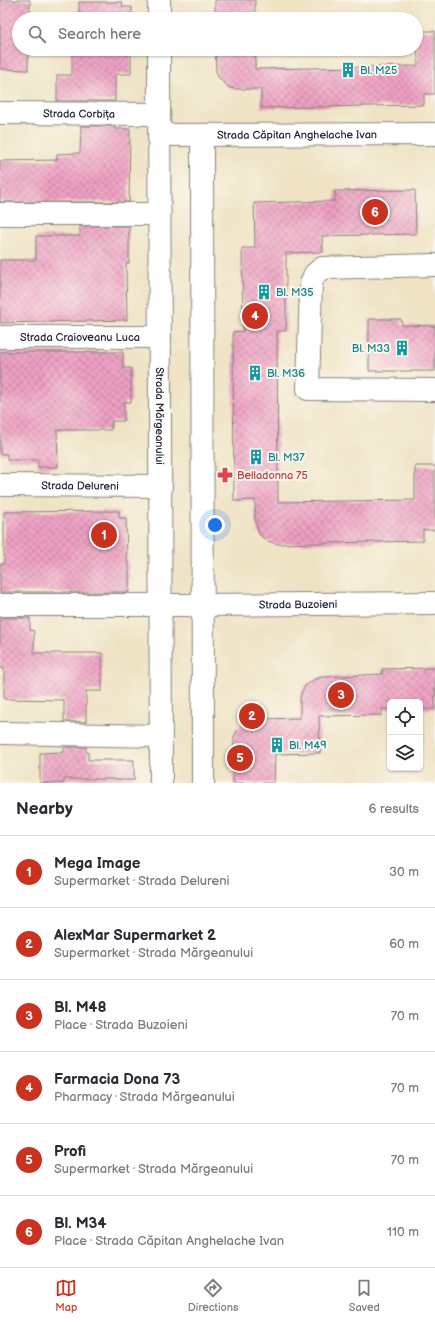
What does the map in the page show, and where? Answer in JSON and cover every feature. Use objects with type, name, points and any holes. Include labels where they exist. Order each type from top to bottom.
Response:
[{"type":"street","points":[[159,0],[159,12]]},
{"type":"street","name":"Strada Mărgeanului","points":[[159,56],[161,783]]},
{"type":"street","name":"Strada Corbița","points":[[0,113],[158,125]]},
{"type":"street","name":"Strada Căpitan Anghelache Ivan","points":[[158,125],[202,135],[435,134]]},
{"type":"street","points":[[202,135],[203,783]]},
{"type":"street","points":[[0,214],[159,214]]},
{"type":"street","points":[[435,265],[322,268],[315,274],[310,282],[308,389],[435,390]]},
{"type":"street","name":"Strada Craioveanu Luca","points":[[0,337],[160,337]]},
{"type":"street","name":"Strada Delureni","points":[[0,485],[161,486]]},
{"type":"street","name":"Strada Buzoieni","points":[[0,605],[435,603]]},
{"type":"street","points":[[0,733],[161,736]]},
{"type":"building","points":[[0,0],[30,0],[30,12],[12,12],[12,56],[28,56],[28,70],[0,69]]},
{"type":"building","points":[[215,0],[255,0],[255,12],[215,12]]},
{"type":"building","points":[[79,2],[122,2],[123,7],[132,7],[132,12],[79,12]]},
{"type":"building","name":"Bl. M25","points":[[423,31],[435,31],[435,94],[424,94],[424,105],[261,108],[261,89],[235,89],[228,87],[218,77],[215,56],[255,56],[255,69],[418,66],[418,56],[423,56]]},
{"type":"building","points":[[72,56],[131,56],[131,74],[115,74],[115,101],[57,101],[57,75],[72,75]]},
{"type":"building","points":[[81,126],[115,126],[115,129],[130,129],[129,202],[0,202],[0,161],[57,160],[57,154],[80,153]]},
{"type":"building","points":[[415,190],[416,234],[322,236],[323,252],[286,253],[286,331],[277,331],[278,502],[415,500],[415,466],[435,466],[435,530],[423,530],[423,541],[277,544],[265,540],[259,534],[255,519],[255,500],[234,501],[233,332],[243,331],[242,248],[255,248],[254,203],[335,201],[335,191]]},
{"type":"building","points":[[80,226],[129,226],[129,263],[126,263],[127,320],[0,323],[0,260],[36,260],[36,236],[80,236]]},
{"type":"building","name":"Bl. M33","points":[[369,319],[401,319],[402,325],[435,326],[435,371],[369,371]]},
{"type":"building","points":[[0,352],[123,352],[123,368],[131,368],[131,402],[124,402],[124,421],[112,421],[111,430],[57,430],[58,467],[38,467],[38,460],[7,460],[7,454],[0,454]]},
{"type":"building","points":[[119,511],[119,518],[126,518],[129,592],[0,592],[0,564],[4,564],[4,512]]},
{"type":"building","points":[[0,618],[30,618],[30,630],[34,631],[34,653],[102,653],[102,691],[86,691],[86,722],[64,722],[64,700],[4,699],[4,668],[0,668]]},
{"type":"building","points":[[435,668],[435,709],[423,709],[423,699],[387,699],[387,709],[382,709],[382,715],[319,716],[320,753],[275,754],[274,783],[233,783],[234,737],[238,729],[245,722],[258,719],[300,718],[300,698],[302,691],[306,685],[315,679],[322,677],[382,674],[382,669]]},
{"type":"building","points":[[64,747],[86,747],[86,752],[88,752],[88,760],[134,760],[134,780],[64,779],[64,783],[40,783],[40,753],[64,752]]},
{"type":"place","name":"Bl. M25","points":[[348,70]]},
{"type":"place","name":"Bl. M34","points":[[375,212]]},
{"type":"place","name":"Bl. M35","points":[[264,292]]},
{"type":"place","name":"Farmacia Dona 73","points":[[255,316]]},
{"type":"place","name":"Bl. M33","points":[[402,348]]},
{"type":"place","name":"Bl. M36","points":[[255,373]]},
{"type":"place","name":"Bl. M37","points":[[256,457]]},
{"type":"place","name":"Belladonna 75","points":[[225,475]]},
{"type":"place","name":"Mega Image","points":[[104,535]]},
{"type":"place","name":"Bl. M48","points":[[341,695]]},
{"type":"place","name":"AlexMar Supermarket 2","points":[[252,716]]},
{"type":"place","name":"Bl. M49","points":[[277,745]]},
{"type":"place","name":"Profi","points":[[240,758]]}]
